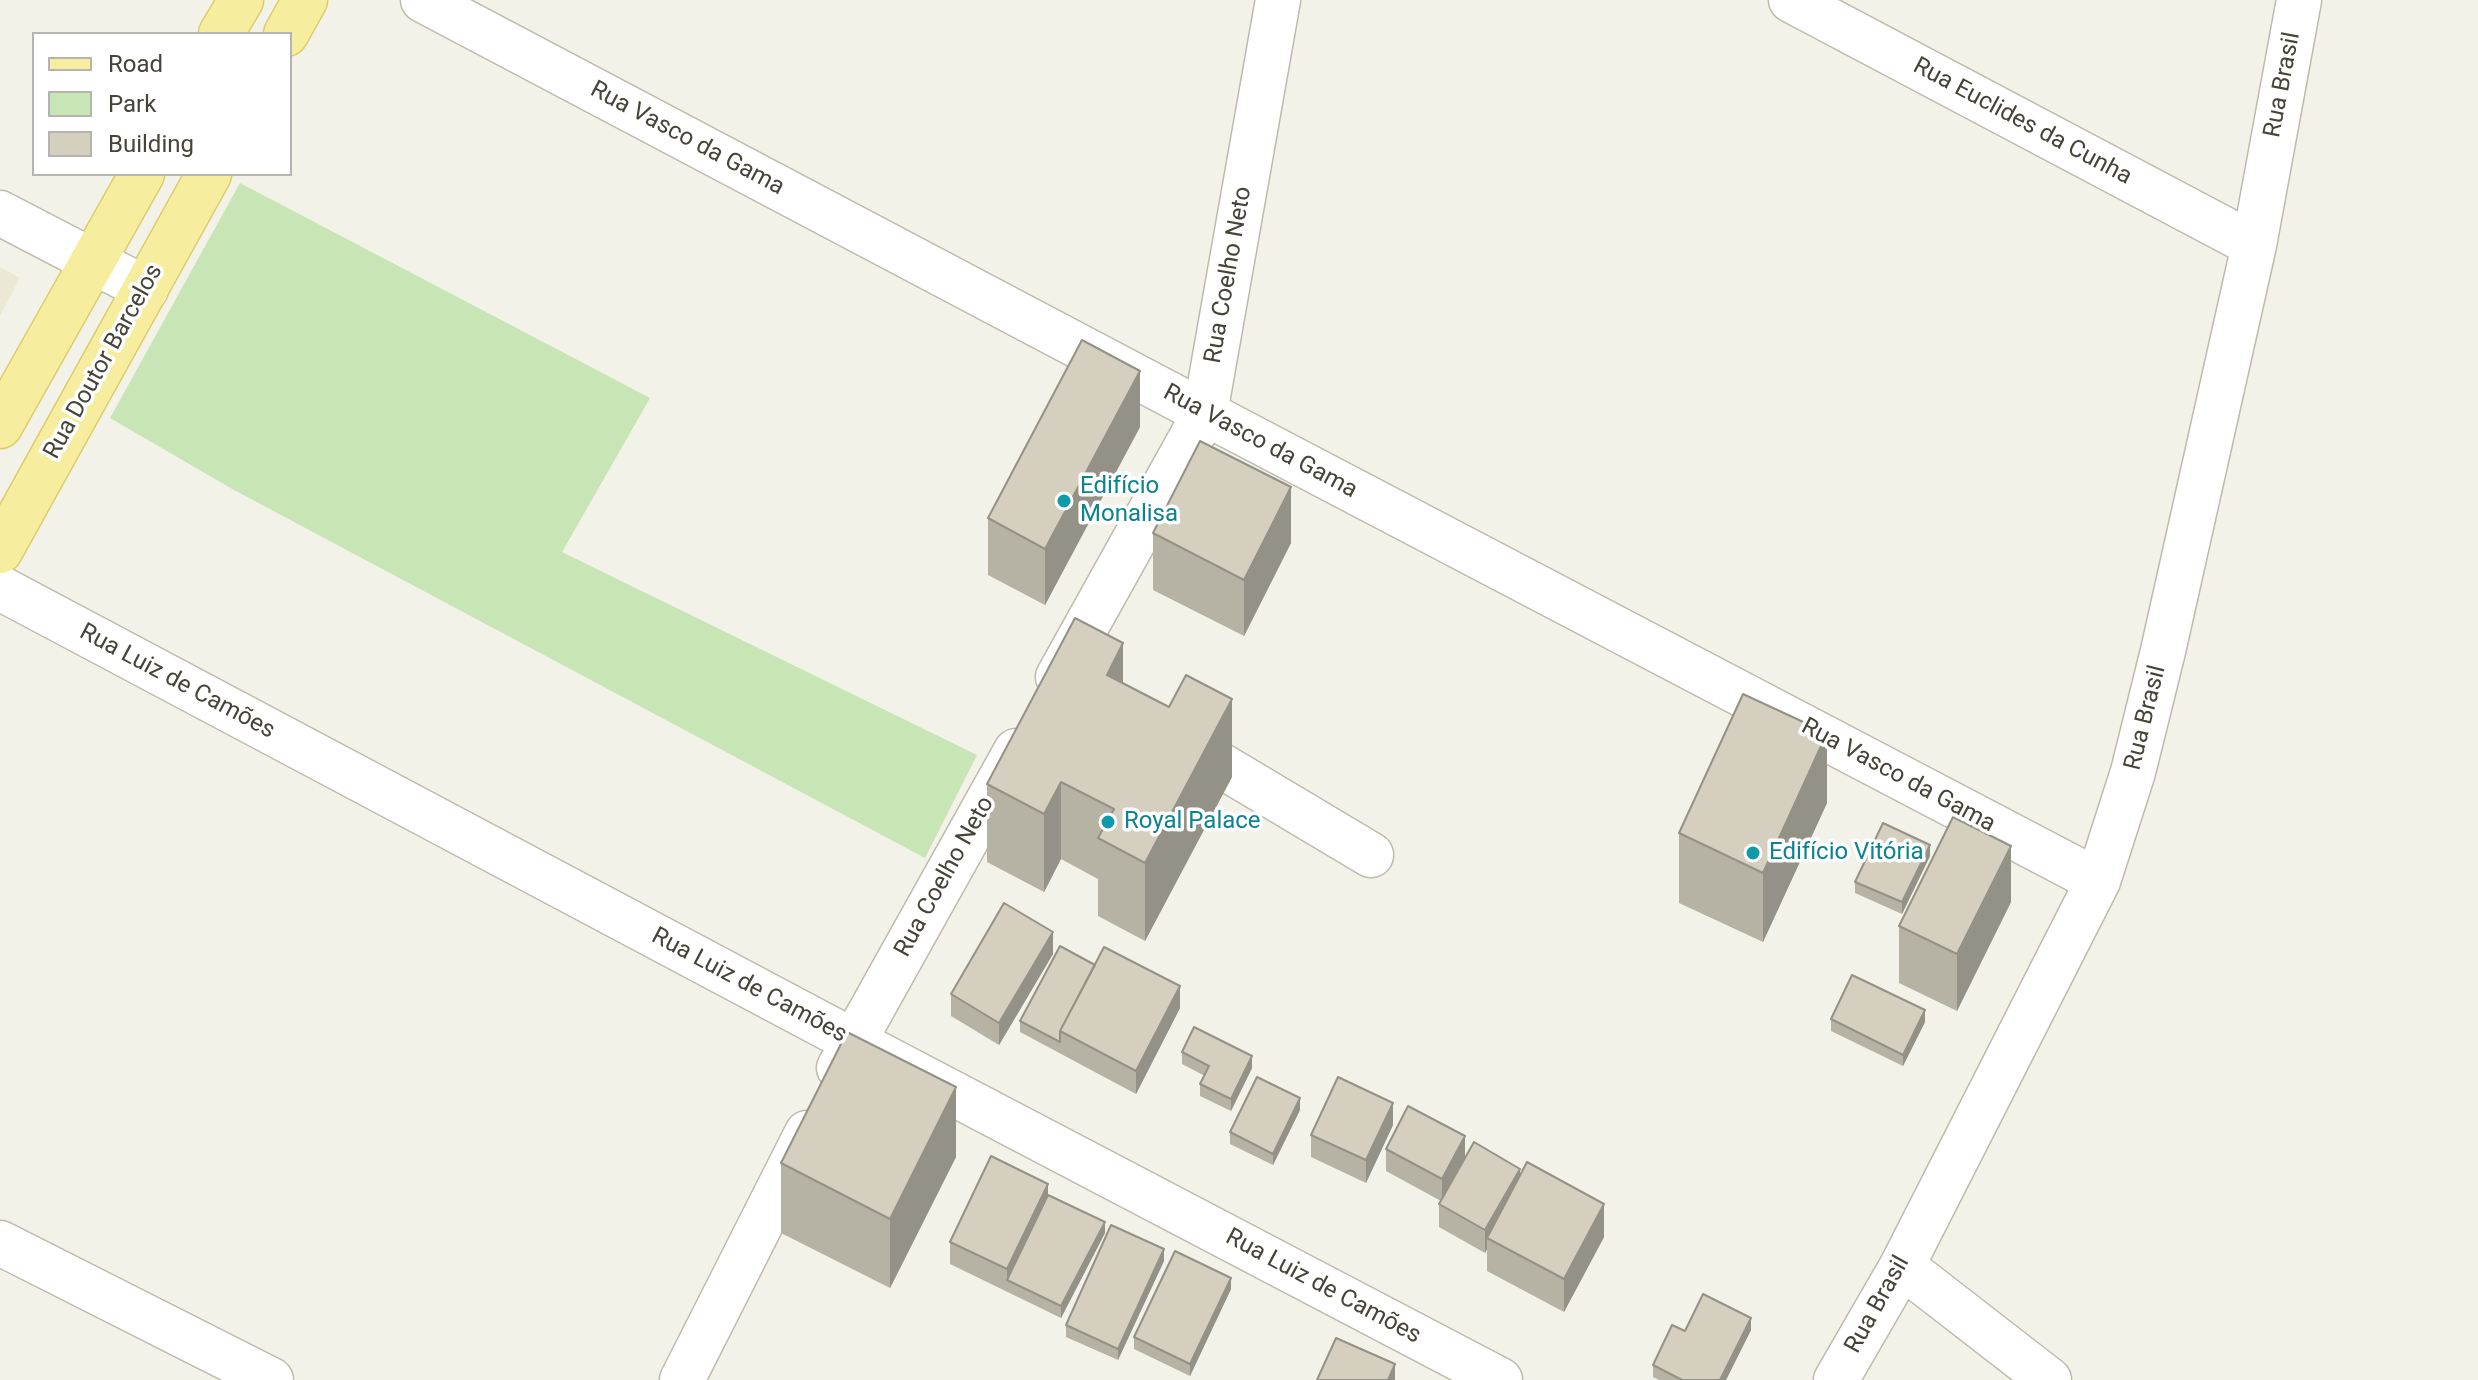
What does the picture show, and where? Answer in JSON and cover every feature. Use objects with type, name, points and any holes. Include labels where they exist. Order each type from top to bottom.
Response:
[{"type":"main road","points":[[222,32],[241,0]]},
{"type":"main road","points":[[287,32],[305,0]]},
{"type":"main road","points":[[0,426],[141,176]]},
{"type":"main road","name":"Rua Doutor Barcelos","points":[[0,551],[208,176]]},
{"type":"street","name":"Rua Vasco da Gama","points":[[423,0],[2098,881]]},
{"type":"street","name":"Rua Coelho Neto","points":[[682,1380],[853,1041],[1078,682],[1205,413],[1278,0]]},
{"type":"street","name":"Rua Euclides da Cunha","points":[[1791,0],[2254,245]]},
{"type":"street","name":"Rua Brasil","points":[[1836,1380],[1902,1266],[2098,881],[2133,772],[2159,666],[2254,245],[2299,0]]},
{"type":"street","points":[[0,213],[146,289]]},
{"type":"street","name":"Rua Luiz de Camões","points":[[0,588],[1500,1380]]},
{"type":"street","points":[[1147,722],[1371,855]]},
{"type":"street","points":[[0,1243],[271,1380]]},
{"type":"street","points":[[1902,1266],[2049,1380]]},
{"type":"shaded area","points":[[0,267],[20,278],[0,316]]},
{"type":"green space","points":[[240,183],[650,398],[562,552],[977,755],[925,858],[234,490],[110,418]]},
{"type":"building","points":[[1082,340],[1140,371],[1045,549],[988,518]]},
{"type":"building","points":[[1200,441],[1291,487],[1244,580],[1153,533]]},
{"type":"building","points":[[1075,618],[1123,643],[1107,675],[1169,707],[1186,675],[1232,699],[1145,863],[1098,838],[1114,809],[1061,782],[1044,814],[987,784]]},
{"type":"building","points":[[1743,694],[1827,733],[1763,873],[1679,833]]},
{"type":"building","points":[[1953,817],[2011,846],[1957,954],[1899,926]]},
{"type":"building","points":[[1883,823],[1930,845],[1902,902],[1855,882]]},
{"type":"building","points":[[1004,903],[1053,932],[999,1023],[951,994]]},
{"type":"building","points":[[1060,946],[1095,965],[1060,1031],[1060,1042],[1020,1021]]},
{"type":"building","points":[[1104,947],[1180,986],[1136,1071],[1060,1031]]},
{"type":"building","points":[[1852,975],[1925,1010],[1903,1055],[1831,1019]]},
{"type":"building","points":[[1194,1027],[1252,1056],[1231,1099],[1200,1084],[1209,1066],[1182,1052]]},
{"type":"building","points":[[847,1032],[956,1087],[890,1219],[781,1163]]},
{"type":"building","points":[[1257,1077],[1300,1098],[1273,1154],[1230,1132]]},
{"type":"building","points":[[1338,1077],[1393,1103],[1366,1160],[1311,1135]]},
{"type":"building","points":[[1408,1106],[1465,1136],[1442,1179],[1386,1149]]},
{"type":"building","points":[[1474,1142],[1520,1169],[1485,1230],[1439,1204]]},
{"type":"building","points":[[991,1156],[1048,1184],[1007,1269],[950,1242]]},
{"type":"building","points":[[1527,1162],[1604,1204],[1564,1279],[1487,1238]]},
{"type":"building","points":[[1048,1195],[1105,1222],[1061,1306],[1007,1280]]},
{"type":"building","points":[[1111,1225],[1164,1249],[1118,1349],[1066,1325]]},
{"type":"building","points":[[1175,1251],[1231,1278],[1190,1364],[1134,1337]]},
{"type":"building","points":[[1703,1294],[1751,1318],[1720,1380],[1682,1380],[1653,1365],[1672,1325],[1685,1331]]},
{"type":"building","points":[[1336,1338],[1395,1364],[1388,1380],[1317,1380]]},
{"type":"place","name":"Edifício Monalisa","points":[[1064,501]]},
{"type":"place","name":"Royal Palace","points":[[1108,822]]},
{"type":"place","name":"Edifício Vitória","points":[[1753,853]]}]
